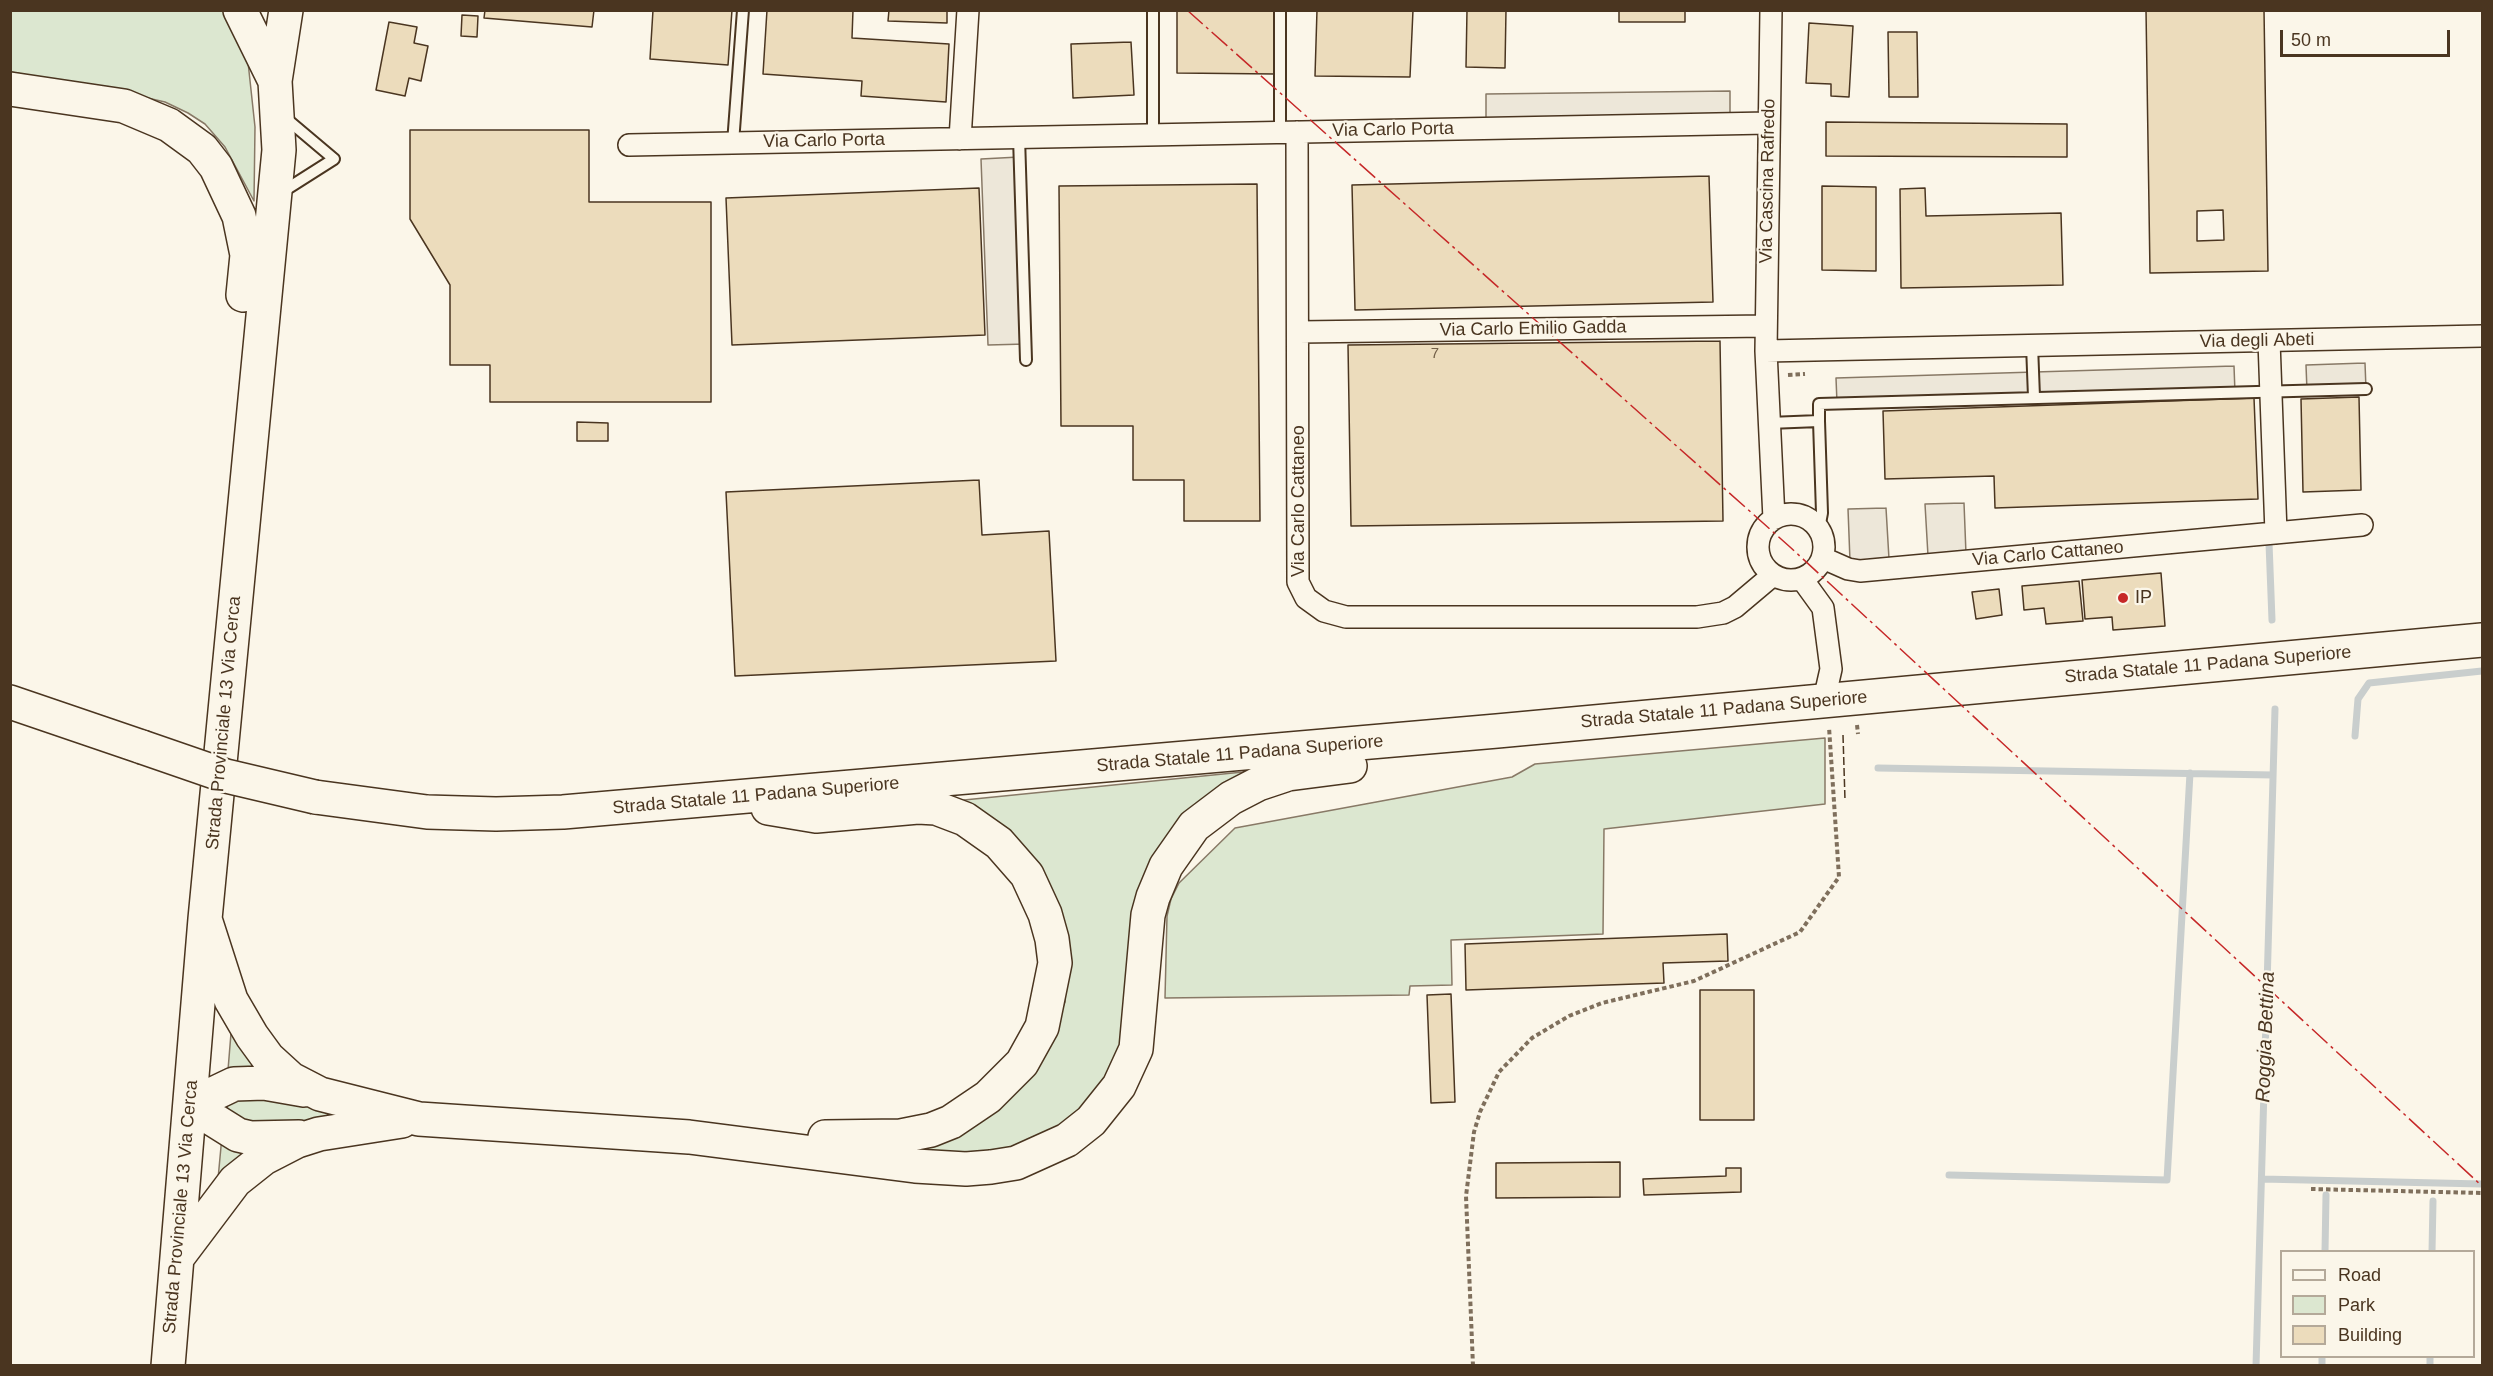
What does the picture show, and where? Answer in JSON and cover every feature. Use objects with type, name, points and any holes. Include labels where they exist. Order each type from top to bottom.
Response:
[{"type":"main road","name":"Strada Provinciale 13 Via Cerca","points":[[240,10],[276,96]]},
{"type":"main road","name":"Strada Provinciale 13 Via Cerca","points":[[168,1365],[205,920],[279,150],[276,96],[286,10]]},
{"type":"main road","points":[[10,89],[124,106],[169,125],[202,149],[216,167],[232,200],[247,255],[232,426],[234,620]]},
{"type":"main road","name":"Strada Statale 11 Padana Superiore","points":[[10,702],[237,779],[315,797],[382,807],[496,814],[720,800],[2482,640]]},
{"type":"main road","points":[[418,1119],[294,1138],[251,1138],[219,1125],[190,1105],[234,1084],[276,1084],[418,1119],[689,1137],[915,1166],[966,1169],[1016,1163],[1055,1147],[1078,1132],[1102,1108],[1119,1086],[1131,1062],[1139,1032],[1148,915],[1166,866],[1194,826],[1231,798],[1288,774],[1429,758],[1497,730]]},
{"type":"main road","points":[[689,1137],[901,1136],[931,1130],[951,1122],[988,1097],[1022,1063],[1032,1049],[1047,1012],[1055,963],[1045,914],[1027,874],[999,843],[965,819],[936,808],[918,807],[816,816],[720,800]]},
{"type":"main road","points":[[205,920],[231,1000],[252,1036],[268,1058],[291,1079],[320,1094]]},
{"type":"main road","points":[[177,1258],[225,1193],[246,1171],[297,1141],[319,1134]]},
{"type":"street","points":[[960,139],[968,10]]},
{"type":"street","name":"Via Cascina Rafredo","points":[[1771,10],[1766,351],[1774,519]]},
{"type":"street","name":"Via Carlo Porta","points":[[629,145],[1768,123]]},
{"type":"street","name":"Via Carlo Cattaneo","points":[[1289,132],[1299,332],[1298,582],[1306,598],[1324,611],[1346,617],[1711,616],[1736,607],[1773,575]]},
{"type":"street","name":"Via Carlo Emilio Gadda","points":[[1299,332],[1766,326]]},
{"type":"street","name":"Via degli Abeti","points":[[1766,351],[2482,336]]},
{"type":"street","points":[[2269,340],[2276,533]]},
{"type":"street","points":[[1783,515],[1803,516],[1819,529],[1823,538],[1823,558],[1811,574],[1802,579],[1782,579],[1773,575],[1766,568],[1758,551],[1761,533],[1774,519],[1783,515]]},
{"type":"street","name":"Via Carlo Cattaneo","points":[[1823,558],[1848,569],[1860,571],[2362,525]]},
{"type":"street","points":[[1802,579],[1823,608],[1831,669],[1824,700]]},
{"type":"lane","points":[[734,143],[742,10]]},
{"type":"lane","points":[[1153,10],[1153,135]]},
{"type":"lane","points":[[1280,10],[1289,132]]},
{"type":"lane","points":[[274,197],[334,159],[276,96]]},
{"type":"lane","points":[[1019,137],[1026,360]]},
{"type":"lane","points":[[2032,345],[2034,398]]},
{"type":"lane","points":[[1819,529],[1822,513],[1819,404],[2366,389]]},
{"type":"lane","points":[[1769,423],[1819,421]]},
{"type":"path","points":[[1473,1365],[1466,1196],[1474,1132],[1499,1072],[1515,1054],[1541,1032],[1569,1016],[1602,1003],[1694,981],[1800,932],[1839,877],[1829,729],[1824,700]]},
{"type":"path","points":[[2311,1189],[2482,1193]]},
{"type":"green space","points":[[10,11],[226,11],[248,62],[255,127],[254,201],[225,147],[205,124],[188,113],[165,102],[11,72]]},
{"type":"green space","points":[[1825,738],[1825,804],[1604,829],[1603,934],[1451,940],[1452,985],[1410,986],[1409,995],[1165,998],[1167,916],[1171,899],[1179,883],[1235,828],[1512,777],[1535,764]]},
{"type":"green space","points":[[1243,772],[1242,776],[1187,817],[1123,1060],[1080,1119],[1012,1151],[963,1156],[910,1154],[1043,1056],[1065,1002],[1067,954],[961,803],[964,800]]},
{"type":"green space","points":[[232,1021],[269,1067],[228,1070]]},
{"type":"green space","points":[[237,1092],[366,1115],[273,1125],[243,1121],[229,1112],[226,1104]]},
{"type":"green space","points":[[222,1136],[260,1148],[218,1179]]},
{"type":"shaded area","points":[[1730,91],[1730,124],[1486,128],[1486,94]]},
{"type":"shaded area","points":[[1019,157],[1026,344],[988,345],[981,159]]},
{"type":"shaded area","points":[[2365,363],[2366,389],[2307,391],[2306,365]]},
{"type":"shaded area","points":[[2234,366],[2235,393],[1837,403],[1836,378]]},
{"type":"shaded area","points":[[1964,503],[1966,554],[1928,556],[1925,504]]},
{"type":"shaded area","points":[[1886,508],[1889,559],[1850,561],[1848,509]]},
{"type":"building","points":[[485,10],[594,10],[592,27],[484,18]]},
{"type":"building","points":[[653,10],[732,10],[728,65],[650,59]]},
{"type":"building","points":[[767,10],[853,10],[852,38],[949,44],[946,102],[861,96],[862,81],[763,74]]},
{"type":"building","points":[[889,10],[947,10],[947,23],[888,21]]},
{"type":"building","points":[[1177,10],[1276,10],[1276,74],[1177,73]]},
{"type":"building","points":[[1317,10],[1413,10],[1410,77],[1315,76]]},
{"type":"building","points":[[1467,10],[1506,10],[1505,68],[1466,67]]},
{"type":"building","points":[[1619,10],[1685,10],[1685,22],[1619,22]]},
{"type":"building","points":[[2146,10],[2264,10],[2268,271],[2150,273]],"holes":[[[2223,210],[2224,240],[2197,241],[2197,211]]]},
{"type":"building","points":[[462,15],[478,16],[477,37],[461,36]]},
{"type":"building","points":[[389,22],[417,27],[414,43],[428,46],[421,81],[409,78],[405,96],[376,90]]},
{"type":"building","points":[[1809,23],[1853,26],[1849,97],[1831,96],[1831,84],[1806,83]]},
{"type":"building","points":[[1888,32],[1917,32],[1918,97],[1889,97]]},
{"type":"building","points":[[1131,42],[1134,95],[1073,98],[1071,44]]},
{"type":"building","points":[[1826,122],[2067,124],[2067,157],[1826,156]]},
{"type":"building","points":[[410,130],[589,130],[589,202],[711,202],[711,402],[490,402],[490,365],[450,365],[450,285],[410,219]]},
{"type":"building","points":[[1709,176],[1713,302],[1355,310],[1352,185]]},
{"type":"building","points":[[1257,184],[1260,521],[1184,521],[1184,480],[1133,480],[1133,426],[1061,426],[1059,186]]},
{"type":"building","points":[[1822,186],[1876,187],[1876,271],[1822,270]]},
{"type":"building","points":[[979,188],[985,335],[732,345],[726,198]]},
{"type":"building","points":[[1925,188],[1926,216],[2061,213],[2063,285],[1901,288],[1900,189]]},
{"type":"building","points":[[1720,341],[1723,521],[1351,526],[1348,345]]},
{"type":"building","points":[[2359,397],[2361,490],[2303,492],[2301,399]]},
{"type":"building","points":[[2254,398],[2258,499],[1995,508],[1994,476],[1885,479],[1883,411]]},
{"type":"building","points":[[577,422],[608,423],[608,441],[577,441]]},
{"type":"building","points":[[979,480],[982,535],[1049,531],[1056,661],[735,676],[726,492]]},
{"type":"building","name":"IP","points":[[2161,573],[2165,626],[2113,630],[2112,617],[2085,619],[2082,580]]},
{"type":"building","points":[[2079,581],[2083,621],[2046,624],[2044,608],[2024,610],[2022,586]]},
{"type":"building","points":[[1999,589],[2002,615],[1976,619],[1972,592]]},
{"type":"building","points":[[1727,934],[1728,961],[1663,963],[1664,983],[1466,990],[1465,944]]},
{"type":"building","points":[[1700,990],[1754,990],[1754,1120],[1700,1120]]},
{"type":"building","points":[[1451,994],[1455,1102],[1431,1103],[1427,995]]},
{"type":"building","points":[[1620,1162],[1620,1197],[1496,1198],[1496,1163]]},
{"type":"building","points":[[1726,1168],[1741,1168],[1741,1192],[1644,1195],[1643,1179],[1726,1176]]},
{"type":"waterway","name":"Roggia Bettina","points":[[2269,543],[2272,620]]},
{"type":"waterway","points":[[2355,736],[2358,699],[2369,683],[2482,671]]},
{"type":"waterway","name":"Roggia Bettina","points":[[2256,1366],[2275,709]]},
{"type":"waterway","points":[[1878,768],[2273,775]]},
{"type":"waterway","points":[[1949,1175],[2167,1180],[2190,773]]},
{"type":"waterway","points":[[2262,1179],[2482,1184]]},
{"type":"waterway","points":[[2325,1250],[2326,1195]]},
{"type":"waterway","points":[[2432,1250],[2433,1201]]},
{"type":"waterway","points":[[2322,1358],[2322,1366]]},
{"type":"waterway","points":[[2430,1358],[2430,1366]]},
{"type":"fence","points":[[1843,735],[1845,800]]},
{"type":"power","points":[[1187,10],[1790,547],[2482,1186]]},
{"type":"place","name":"IP","points":[[2123,598]]}]
